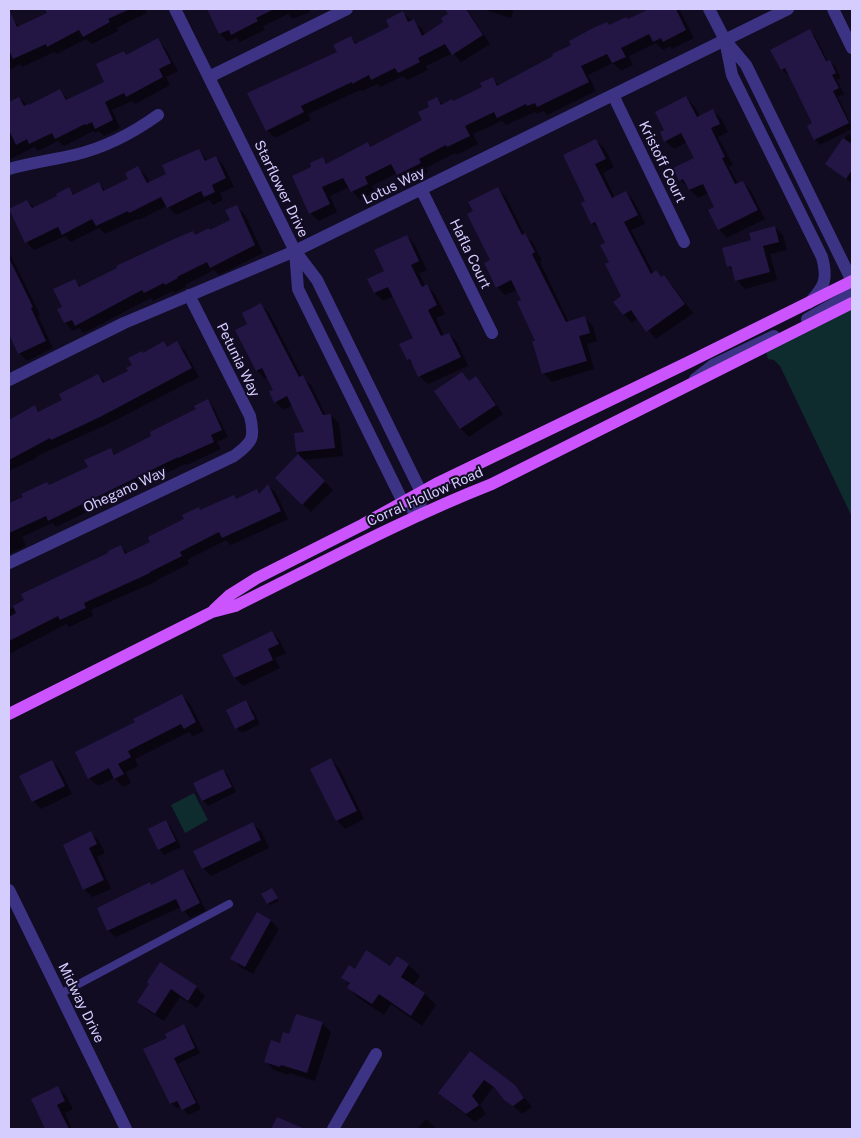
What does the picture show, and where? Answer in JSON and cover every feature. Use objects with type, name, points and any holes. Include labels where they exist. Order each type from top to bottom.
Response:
[{"type":"main road","points":[[212,612],[230,595],[258,578],[362,525],[421,492],[852,281]]},
{"type":"main road","name":"Corral Hollow Road","points":[[9,714],[212,612],[235,606],[420,515],[492,484],[852,303]]},
{"type":"street","name":"Starflower Drive","points":[[175,9],[295,251],[298,289],[403,502],[420,515]]},
{"type":"street","points":[[209,77],[347,9]]},
{"type":"street","points":[[683,388],[713,365],[840,301],[850,291],[852,281],[746,65],[725,40],[709,9]]},
{"type":"street","name":"Lotus Way","points":[[9,380],[124,323],[295,251],[788,9]]},
{"type":"street","points":[[833,9],[852,48]]},
{"type":"street","points":[[725,40],[732,75],[822,257],[826,272],[825,281],[820,291],[809,303]]},
{"type":"street","name":"Kristoff Court","points":[[613,95],[684,242]]},
{"type":"street","points":[[9,169],[75,155],[112,142],[158,115]]},
{"type":"street","name":"Hafla Court","points":[[421,190],[492,333]]},
{"type":"street","points":[[295,251],[317,280],[421,492],[420,515]]},
{"type":"street","name":"Petunia Way","points":[[189,295],[250,416],[253,433],[250,440]]},
{"type":"street","name":"Ohegano Way","points":[[9,563],[234,456],[250,440]]},
{"type":"street","name":"Midway Drive","points":[[9,890],[126,1129]]},
{"type":"street","points":[[332,1129],[376,1054]]},
{"type":"lane","points":[[60,994],[229,904]]},
{"type":"green space","points":[[852,308],[852,517],[780,366],[774,360],[768,359],[766,352]]},
{"type":"green space","points":[[194,793],[208,820],[185,833],[171,805]]},
{"type":"building","points":[[9,9],[17,27],[47,13],[45,9],[130,9],[108,19],[110,22],[83,37],[79,30],[47,47],[46,44],[13,59],[9,50]]},
{"type":"building","points":[[207,9],[274,9],[256,18],[258,21],[231,35],[229,30],[219,34]]},
{"type":"building","points":[[445,9],[466,9],[483,35],[452,55],[445,44],[418,58],[420,62],[398,73],[395,68],[371,80],[369,75],[352,84],[352,82],[301,106],[304,112],[266,131],[247,93],[337,52],[333,45],[351,36],[355,44],[389,27],[386,20],[403,11],[408,22],[414,19],[422,36],[443,22],[441,18],[448,14]]},
{"type":"building","points":[[649,9],[676,9],[686,30],[663,42],[661,38],[653,42],[649,34],[621,48],[626,57],[612,63],[607,54],[581,66],[589,82],[537,107],[535,103],[527,106],[526,104],[497,118],[494,112],[465,126],[470,136],[447,147],[446,145],[419,159],[421,163],[397,175],[391,164],[365,177],[368,184],[351,192],[343,178],[322,187],[330,204],[309,214],[292,176],[311,167],[310,163],[323,157],[326,164],[368,142],[370,147],[422,120],[418,112],[429,107],[427,102],[437,97],[441,105],[452,99],[453,101],[482,87],[480,83],[493,77],[497,86],[553,56],[552,54],[571,45],[569,41],[595,27],[607,22],[609,25],[626,17],[628,19]]},
{"type":"building","points":[[810,29],[826,61],[830,60],[836,73],[832,75],[839,88],[833,91],[849,123],[814,140],[807,126],[812,123],[785,68],[781,70],[770,50]]},
{"type":"building","points":[[158,38],[171,63],[159,69],[163,77],[126,97],[124,93],[105,102],[113,120],[95,129],[92,122],[55,139],[52,133],[29,144],[27,139],[16,145],[9,130],[9,102],[19,97],[24,106],[29,105],[60,89],[66,100],[104,82],[96,64],[124,51],[126,55]]},
{"type":"building","points":[[686,96],[697,117],[713,109],[720,124],[711,128],[725,157],[722,158],[735,184],[743,181],[758,210],[718,230],[708,210],[714,207],[703,184],[689,190],[683,179],[679,181],[673,168],[694,158],[681,133],[664,142],[660,132],[664,130],[655,112]]},
{"type":"building","points":[[843,138],[852,144],[852,170],[846,179],[825,164]]},
{"type":"building","points":[[596,139],[606,159],[595,164],[612,198],[626,191],[638,215],[624,222],[651,274],[656,270],[661,277],[664,275],[685,304],[646,332],[631,310],[623,315],[613,302],[621,296],[605,264],[609,262],[600,245],[605,243],[595,222],[591,224],[581,203],[585,201],[563,155]]},
{"type":"building","points":[[199,149],[205,161],[216,156],[226,178],[212,185],[215,192],[204,197],[201,191],[167,208],[161,197],[129,213],[128,211],[96,226],[92,219],[62,235],[58,227],[25,243],[9,209],[27,200],[32,208],[57,196],[56,194],[69,187],[73,195],[99,182],[103,191],[128,179],[125,173],[138,166],[147,183],[166,174],[162,165]]},
{"type":"building","points":[[498,187],[522,235],[525,233],[535,252],[532,254],[566,322],[585,316],[590,333],[579,336],[587,361],[542,374],[532,341],[535,341],[517,302],[521,300],[511,280],[496,288],[484,263],[490,260],[467,214],[473,211],[468,202]]},
{"type":"building","points":[[237,205],[255,245],[210,268],[207,262],[165,285],[164,283],[144,293],[142,290],[75,326],[72,320],[64,323],[57,309],[62,307],[53,289],[75,279],[79,287],[117,268],[116,266],[174,239],[193,231],[195,235],[209,228],[210,230],[230,220],[225,210]]},
{"type":"building","points":[[775,226],[779,242],[763,246],[770,272],[735,281],[731,266],[727,267],[722,248],[751,240],[749,233]]},
{"type":"building","points":[[407,235],[419,261],[411,265],[422,287],[427,284],[437,305],[428,310],[441,336],[449,333],[461,357],[418,377],[410,359],[407,360],[399,344],[413,338],[388,287],[374,293],[367,279],[384,271],[374,250]]},
{"type":"building","points":[[9,258],[33,307],[31,308],[46,341],[18,354],[9,334]]},
{"type":"building","points":[[261,303],[299,377],[303,375],[323,415],[331,414],[335,448],[296,452],[294,433],[304,432],[287,396],[274,403],[269,391],[273,390],[262,368],[256,371],[235,330],[247,324],[242,313]]},
{"type":"building","points":[[164,341],[167,347],[177,341],[192,368],[100,417],[51,440],[50,438],[9,460],[9,420],[35,405],[38,412],[62,400],[59,394],[98,374],[103,383],[128,371],[126,368],[132,365],[128,358],[142,351],[143,353]]},
{"type":"building","points":[[462,372],[469,381],[476,376],[496,405],[460,429],[434,391]]},
{"type":"building","points":[[208,399],[222,430],[211,435],[214,442],[178,457],[48,521],[46,516],[9,533],[9,503],[23,497],[21,494],[47,482],[49,485],[88,467],[84,460],[111,448],[114,455],[151,436],[150,432],[196,409],[194,406]]},
{"type":"building","points":[[298,454],[325,481],[302,505],[275,478]]},
{"type":"building","points":[[268,484],[281,511],[222,538],[219,532],[180,552],[182,556],[150,573],[84,603],[86,608],[60,620],[58,616],[9,641],[9,617],[16,613],[13,606],[24,600],[21,594],[121,545],[125,554],[150,542],[148,537],[184,519],[182,515],[199,507],[200,510],[234,495],[236,499],[257,489],[259,494]]},
{"type":"building","points":[[272,631],[279,644],[268,649],[273,660],[234,678],[222,655]]},
{"type":"building","points":[[182,694],[196,722],[184,729],[181,724],[128,751],[131,757],[118,764],[124,774],[114,779],[109,768],[88,779],[75,752],[135,722],[133,719]]},
{"type":"building","points":[[246,700],[255,719],[235,729],[226,710]]},
{"type":"building","points":[[331,758],[357,811],[336,821],[310,769]]},
{"type":"building","points":[[52,760],[65,786],[32,802],[19,776]]},
{"type":"building","points":[[223,769],[232,787],[202,801],[193,783]]},
{"type":"building","points":[[166,820],[176,841],[158,850],[148,829]]},
{"type":"building","points":[[253,822],[261,840],[202,869],[193,851]]},
{"type":"building","points":[[91,831],[97,844],[89,848],[104,880],[83,890],[63,845]]},
{"type":"building","points":[[183,869],[200,903],[182,912],[176,899],[107,931],[97,908],[150,882],[151,885]]},
{"type":"building","points":[[272,888],[278,898],[267,904],[261,894]]},
{"type":"building","points":[[257,912],[271,920],[245,967],[230,959]]},
{"type":"building","points":[[366,950],[390,966],[397,956],[409,964],[401,977],[425,993],[411,1016],[379,994],[372,1004],[347,988],[350,983],[341,978],[349,965],[355,969]]},
{"type":"building","points":[[160,962],[197,986],[188,1001],[171,989],[155,1014],[137,1002]]},
{"type":"building","points":[[296,1014],[323,1022],[307,1073],[264,1062],[271,1040],[280,1043],[283,1032],[289,1034]]},
{"type":"building","points":[[184,1024],[195,1048],[174,1058],[196,1103],[182,1110],[177,1101],[170,1104],[143,1049],[167,1038],[165,1034]]},
{"type":"building","points":[[470,1051],[515,1085],[524,1098],[513,1106],[504,1100],[494,1087],[484,1080],[472,1096],[479,1105],[466,1114],[438,1093]]},
{"type":"building","points":[[58,1086],[65,1101],[57,1105],[69,1129],[45,1129],[31,1099]]},
{"type":"building","points":[[277,1117],[305,1129],[271,1129]]}]
